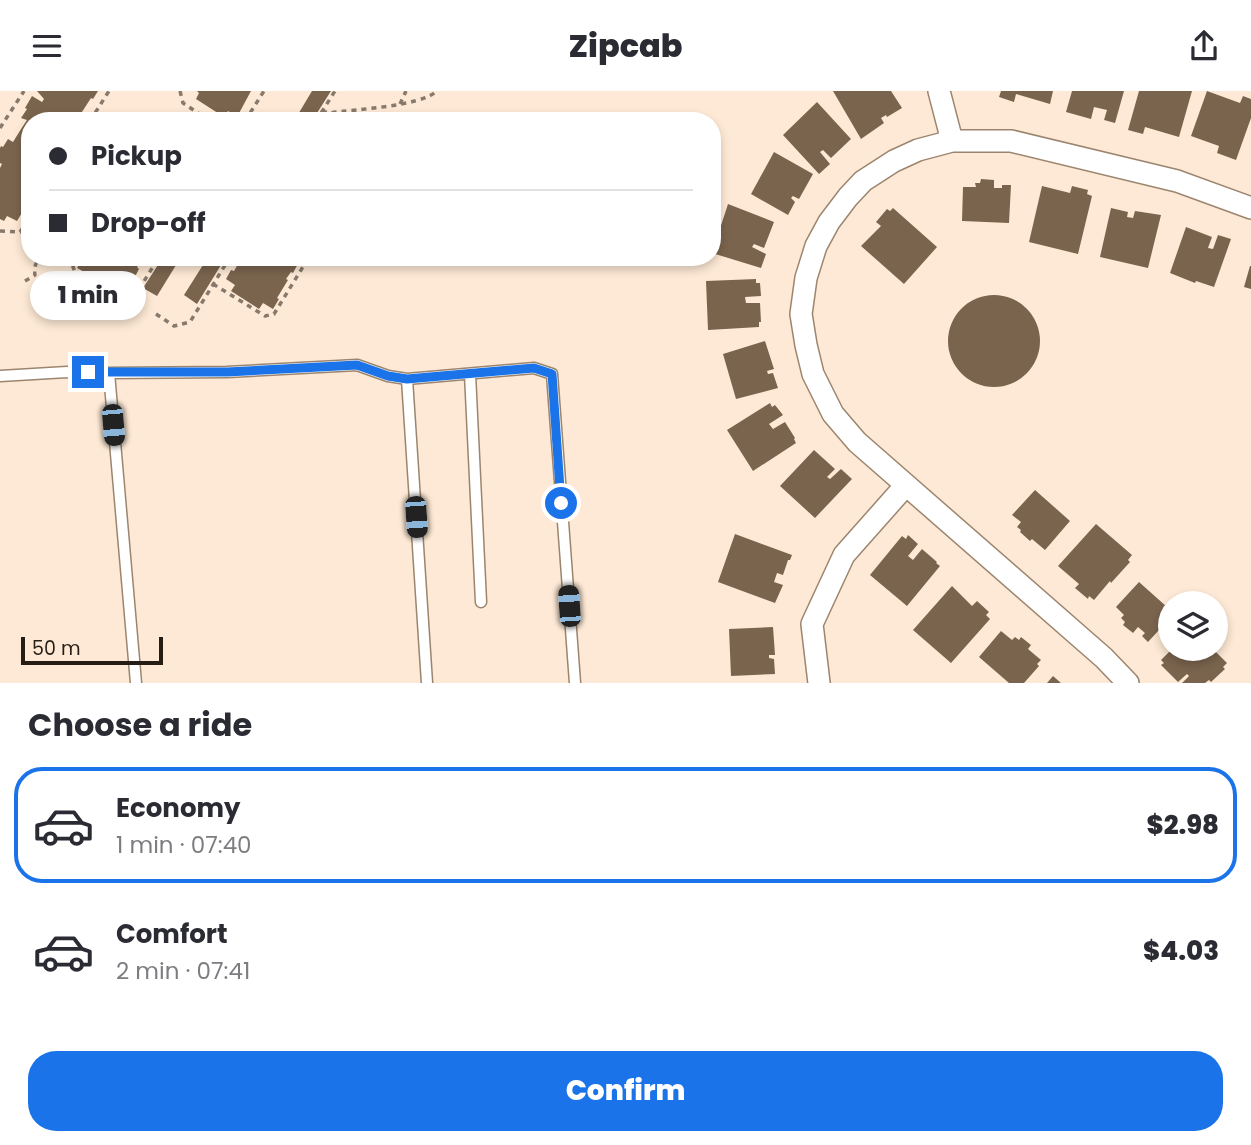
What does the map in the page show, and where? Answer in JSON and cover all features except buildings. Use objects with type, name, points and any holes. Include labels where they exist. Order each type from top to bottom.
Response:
[{"type":"street","points":[[939,91],[952,141]]},
{"type":"street","points":[[1128,683],[1104,658],[858,442],[833,414],[813,374],[806,345],[802,314],[806,278],[816,246],[829,222],[863,181],[894,161],[918,150],[952,141],[1011,141],[1177,181],[1251,208]]},
{"type":"street","points":[[819,683],[812,624],[844,555],[906,485]]},
{"type":"lane","points":[[0,376],[67,372],[227,372],[357,365],[388,376],[407,379],[534,368],[552,374],[575,683]]},
{"type":"lane","points":[[108,373],[136,683]]},
{"type":"lane","points":[[470,374],[481,602]]},
{"type":"lane","points":[[407,379],[427,683]]},
{"type":"path","points":[[0,128],[24,91]]},
{"type":"path","points":[[96,112],[109,91]]},
{"type":"path","points":[[180,91],[183,103],[196,112]]},
{"type":"path","points":[[251,112],[264,91]]},
{"type":"path","points":[[326,112],[323,111],[335,91]]},
{"type":"path","points":[[400,104],[405,91]]},
{"type":"path","points":[[337,112],[400,104],[422,99],[437,91]]},
{"type":"path","points":[[0,231],[21,230]]},
{"type":"path","points":[[25,281],[35,275],[35,266]]},
{"type":"path","points":[[74,266],[80,284],[125,312]]},
{"type":"path","points":[[125,312],[153,266]]},
{"type":"path","points":[[156,314],[174,326],[190,322],[225,266]]},
{"type":"path","points":[[213,285],[269,316],[274,314],[303,266]]},
{"type":"path","points":[[40,311],[49,305],[55,314],[68,318],[125,312]]},
{"type":"route","points":[[88,372],[227,372],[357,365],[388,376],[407,379],[534,368],[552,374],[561,503]]}]
